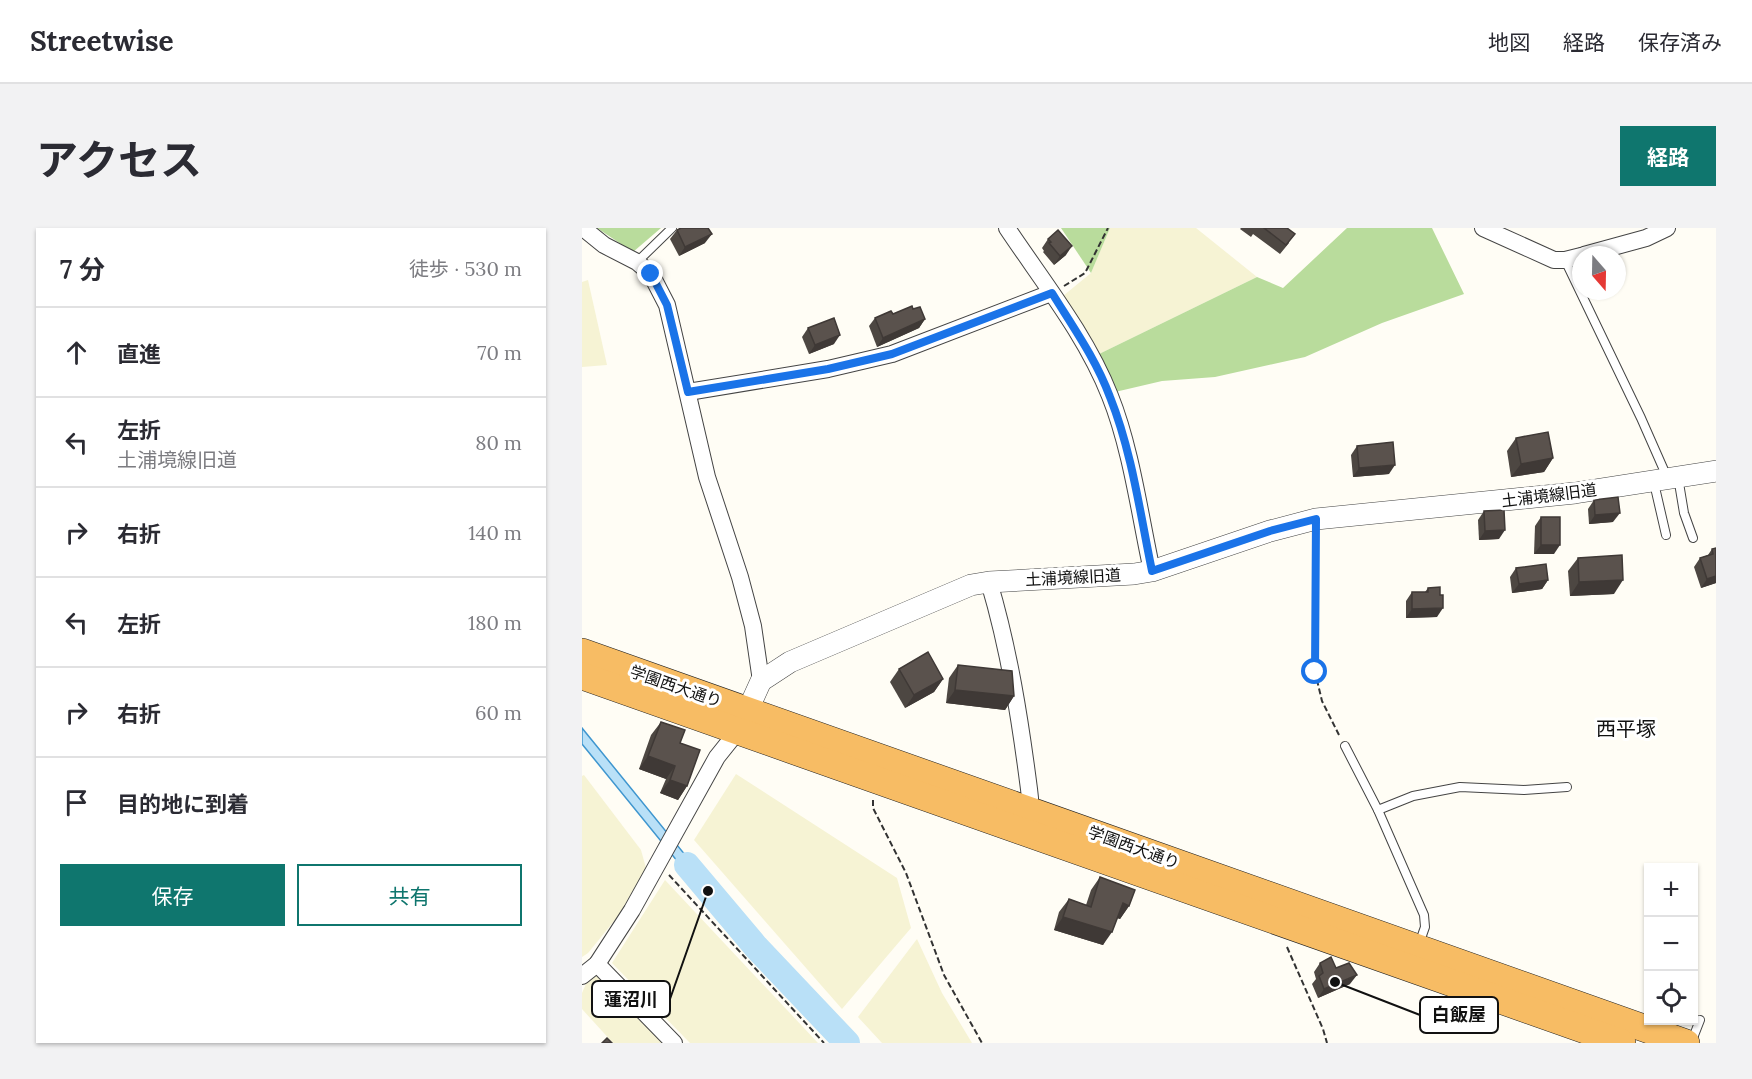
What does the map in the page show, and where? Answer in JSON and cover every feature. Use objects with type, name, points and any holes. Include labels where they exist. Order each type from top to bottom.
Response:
[{"type":"highway","name":"学園西大通り","points":[[582,652],[880,781],[1622,1043]]},
{"type":"highway","name":"学園西大通り","points":[[582,676],[1028,809],[1686,1043]]},
{"type":"street","points":[[582,977],[597,964],[632,910],[717,757],[742,722],[761,681],[753,626],[741,577],[707,477],[667,305],[651,274],[637,262],[604,245],[583,228]]},
{"type":"street","points":[[1006,228],[1093,357],[1111,398],[1127,455],[1152,571]]},
{"type":"street","points":[[1483,228],[1554,260],[1572,258]]},
{"type":"street","points":[[1617,246],[1646,238],[1667,228]]},
{"type":"street","points":[[688,392],[828,369],[892,354],[1052,293]]},
{"type":"street","name":"土浦境線旧道","points":[[761,681],[790,662],[971,585],[988,582],[1134,574],[1152,571],[1270,531],[1316,519],[1575,493],[1716,471]]},
{"type":"street","points":[[988,582],[998,614],[1015,698],[1029,789],[1028,809]]},
{"type":"street","points":[[597,964],[674,1043]]},
{"type":"lane","points":[[637,262],[672,228]]},
{"type":"lane","points":[[1593,300],[1693,538]]},
{"type":"lane","points":[[1666,478],[1666,535]]},
{"type":"lane","points":[[1345,746],[1378,810],[1424,915],[1425,927],[1418,947]]},
{"type":"lane","points":[[1378,810],[1413,796],[1460,787],[1524,790],[1567,787]]},
{"type":"lane","points":[[1691,1043],[1700,1020]]},
{"type":"path","points":[[1052,293],[1085,273],[1108,228]]},
{"type":"path","points":[[1316,519],[1315,672],[1322,701],[1345,746]]},
{"type":"path","points":[[880,781],[873,808],[906,873],[944,975],[982,1043]]},
{"type":"path","points":[[659,862],[824,1043]]},
{"type":"path","points":[[1295,927],[1287,948],[1327,1043]]},
{"type":"shaded area","points":[[1110,228],[1196,228],[1257,277],[1097,355],[1063,296],[1091,273]]},
{"type":"shaded area","points":[[588,280],[607,365],[582,367],[582,282]]},
{"type":"shaded area","points":[[736,774],[897,878],[911,928],[842,1009],[694,840]]},
{"type":"shaded area","points":[[584,775],[641,850],[646,868],[619,915],[588,953],[582,957],[582,776]]},
{"type":"shaded area","points":[[665,880],[818,1043],[690,1043],[612,963]]},
{"type":"shaded area","points":[[917,939],[942,993],[972,1043],[882,1043],[858,1017]]},
{"type":"shaded area","points":[[595,973],[669,1043],[613,1043],[582,1009],[582,993],[589,977]]},
{"type":"green space","points":[[597,228],[661,228],[633,252]]},
{"type":"green space","points":[[1061,228],[1110,228],[1091,273]]},
{"type":"green space","points":[[1347,228],[1432,228],[1464,294],[1382,323],[1305,357],[1215,377],[1162,381],[1115,392],[1097,355],[1257,277],[1283,288]]},
{"type":"water","points":[[582,728],[712,888],[704,894],[582,744]]},
{"type":"building","points":[[708,228],[712,234],[685,247],[677,230]]},
{"type":"building","points":[[1264,228],[1287,228],[1295,234],[1286,245]]},
{"type":"building","points":[[1058,230],[1072,246],[1060,256],[1048,239]]},
{"type":"building","points":[[912,306],[913,309],[920,307],[925,319],[883,338],[875,318]]},
{"type":"building","points":[[834,318],[840,335],[815,345],[808,328]]},
{"type":"building","points":[[1548,432],[1553,458],[1521,464],[1516,438]]},
{"type":"building","points":[[1393,442],[1395,465],[1359,468],[1357,446]]},
{"type":"building","points":[[1618,497],[1620,513],[1595,515],[1594,500]]},
{"type":"building","points":[[1504,510],[1505,530],[1485,531],[1484,511]]},
{"type":"building","points":[[1541,517],[1560,517],[1560,545],[1541,545]]},
{"type":"building","points":[[1716,548],[1716,576],[1707,579],[1700,558],[1713,554],[1712,549]]},
{"type":"building","points":[[1622,555],[1623,580],[1579,582],[1578,558]]},
{"type":"building","points":[[1546,564],[1548,580],[1519,584],[1516,568]]},
{"type":"building","points":[[1440,587],[1440,595],[1443,595],[1443,608],[1412,609],[1412,592],[1428,592],[1428,588]]},
{"type":"building","points":[[928,652],[943,679],[914,695],[899,669]]},
{"type":"building","points":[[958,665],[1012,671],[1014,696],[955,690]]},
{"type":"building","points":[[661,722],[685,730],[680,743],[700,750],[687,786],[670,780],[675,766],[648,756]]},
{"type":"building","points":[[1100,877],[1135,890],[1129,906],[1123,903],[1112,932],[1063,917],[1069,899],[1091,907]]},
{"type":"building","points":[[1331,957],[1336,968],[1349,963],[1357,975],[1324,989],[1319,976],[1323,973],[1320,963]]},
{"type":"building","points":[[607,1038],[612,1043],[602,1043]]},
{"type":"waterway","points":[[687,865],[756,947],[847,1043]]},
{"type":"place","name":"蓮沼川","points":[[708,891]]},
{"type":"place","name":"白飯屋","points":[[1335,982]]},
{"type":"district","name":"西平塚","points":[[1626,728]]},
{"type":"route","points":[[651,274],[667,305],[688,392],[828,369],[892,354],[1052,293],[1093,357],[1111,398],[1127,455],[1152,571],[1270,531],[1316,519],[1315,672]]}]
